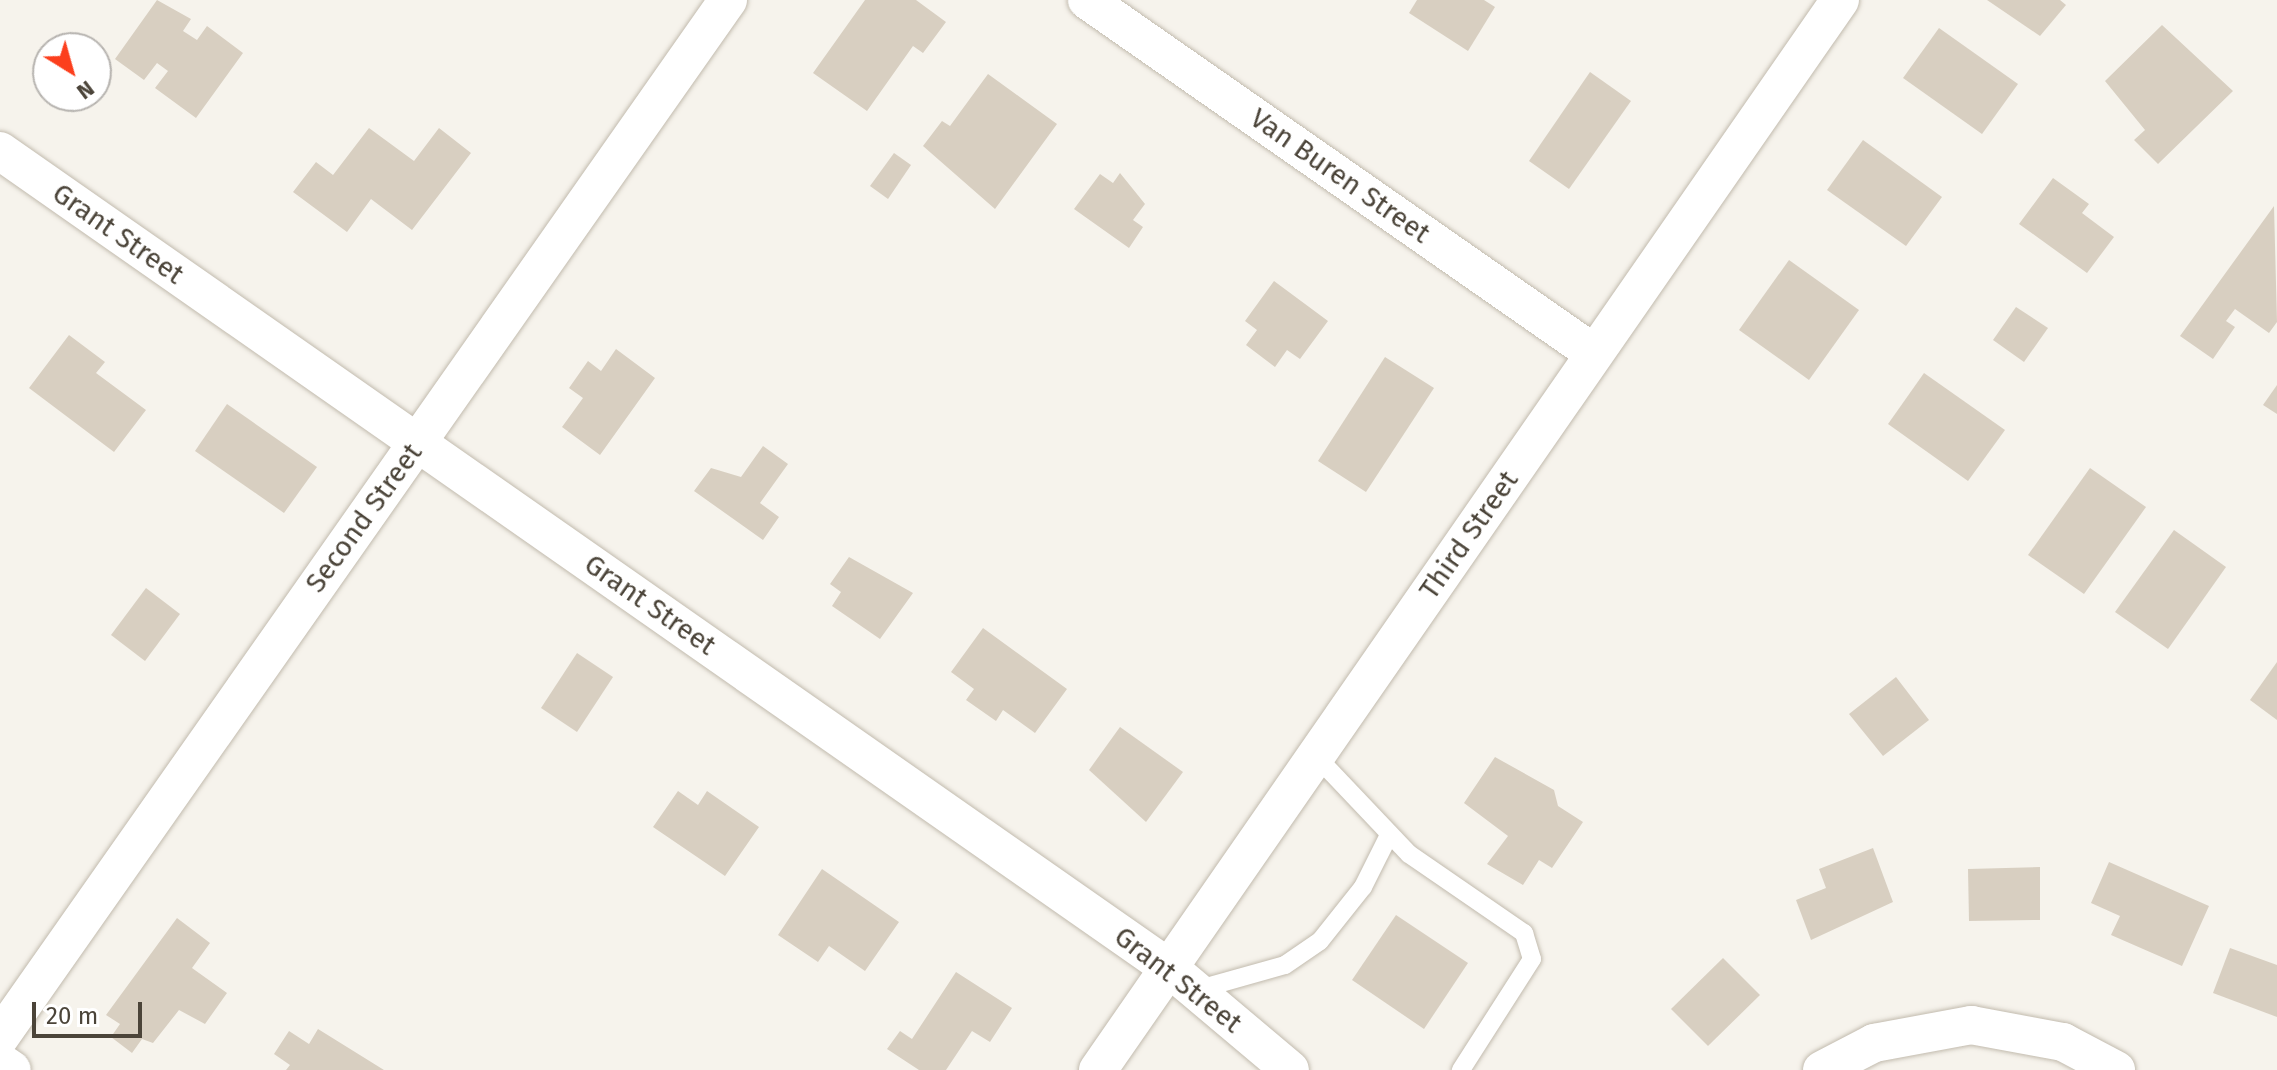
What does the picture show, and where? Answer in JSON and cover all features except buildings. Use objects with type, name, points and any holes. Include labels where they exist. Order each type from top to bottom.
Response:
[{"type":"street","name":"Second Street","points":[[0,1037],[728,0]]},
{"type":"street","name":"Van Buren Street","points":[[1087,0],[1592,352]]},
{"type":"street","name":"Third Street","points":[[1098,1070],[1182,979],[1316,756],[1592,352],[1840,0]]},
{"type":"street","name":"Grant Street","points":[[0,151],[419,440],[1182,979],[1290,1070]]},
{"type":"street","points":[[1822,1070],[1874,1043],[1971,1025],[2063,1042],[2116,1070]]},
{"type":"street","points":[[0,1062],[12,1070]]},
{"type":"lane","points":[[1316,756],[1388,837],[1524,933],[1532,959],[1461,1070]]},
{"type":"lane","points":[[1182,979],[1285,965],[1320,941],[1363,887],[1388,837]]}]
